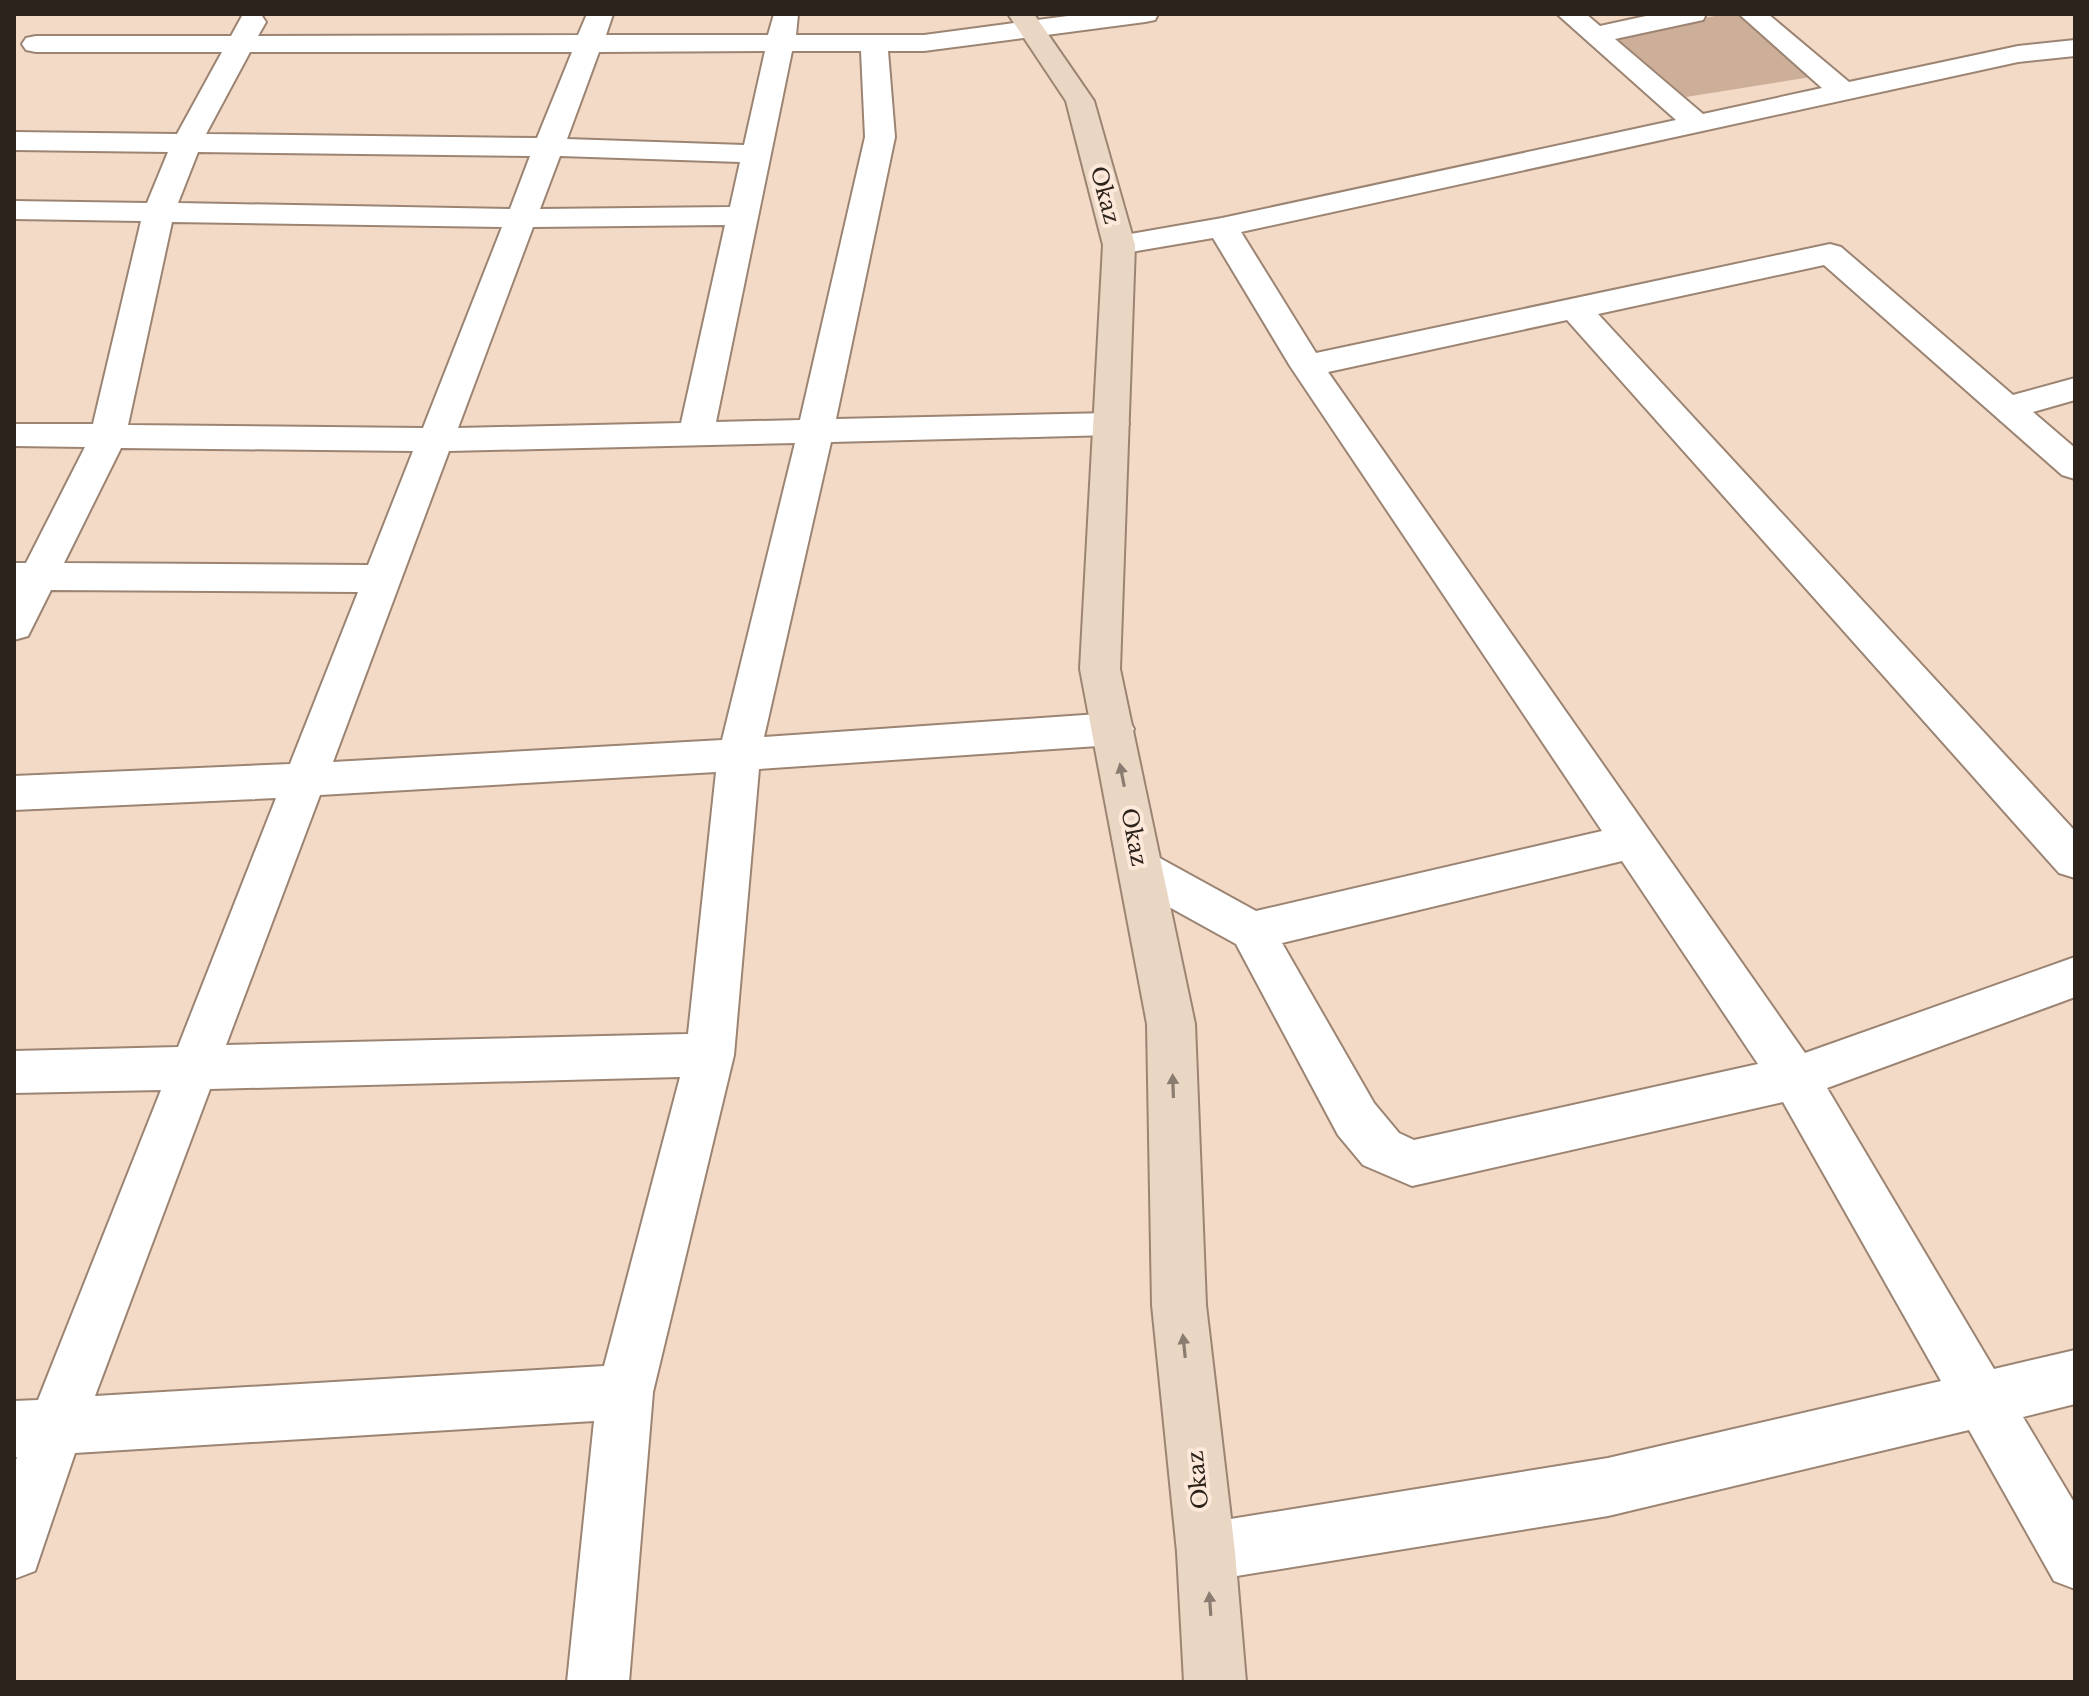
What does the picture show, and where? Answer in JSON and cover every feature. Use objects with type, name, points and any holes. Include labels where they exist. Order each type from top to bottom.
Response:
[{"type":"street","points":[[58,14],[28,54],[594,28],[784,28],[874,43],[924,43],[1028,22],[1145,14]]},
{"type":"street","points":[[14,626],[26,576],[108,437],[159,212],[186,144],[257,14]]},
{"type":"street","points":[[1570,14],[1698,124]]},
{"type":"street","points":[[1595,35],[1693,14]]},
{"type":"street","points":[[1752,14],[1844,92]]},
{"type":"street","name":"Okaz","points":[[1028,22],[1080,101],[1119,245],[1100,669],[1171,1024],[1179,1305],[1206,1552],[1215,1682]]},
{"type":"street","points":[[14,1550],[35,1427],[194,1067],[594,28]]},
{"type":"street","points":[[696,435],[784,28]]},
{"type":"street","points":[[598,1682],[625,1392],[710,1055],[739,756],[880,137],[874,43]]},
{"type":"street","points":[[1119,245],[1222,227],[2018,54],[2075,48]]},
{"type":"street","points":[[14,141],[548,147],[756,154]]},
{"type":"street","points":[[14,210],[521,218],[743,216]]},
{"type":"street","points":[[1222,227],[1307,366],[1795,1078],[2075,1560]]},
{"type":"street","points":[[1307,366],[1830,254],[2075,467]]},
{"type":"street","points":[[1575,309],[2075,860]]},
{"type":"street","points":[[2009,407],[2075,389]]},
{"type":"street","points":[[14,435],[436,440],[1111,424]]},
{"type":"street","points":[[26,576],[382,579]]},
{"type":"street","points":[[14,793],[304,782],[739,756],[1113,729]]},
{"type":"street","points":[[1252,931],[1632,841]]},
{"type":"street","points":[[1140,869],[1252,931],[1356,1119],[1381,1149],[1412,1163],[1795,1078],[2075,977]]},
{"type":"street","points":[[14,1072],[710,1055]]},
{"type":"street","points":[[1206,1552],[1608,1487],[2075,1377]]},
{"type":"street","points":[[35,1427],[625,1392]]},
{"type":"building","points":[[1725,14],[1740,14],[1811,77],[1686,97],[1614,36]]}]
